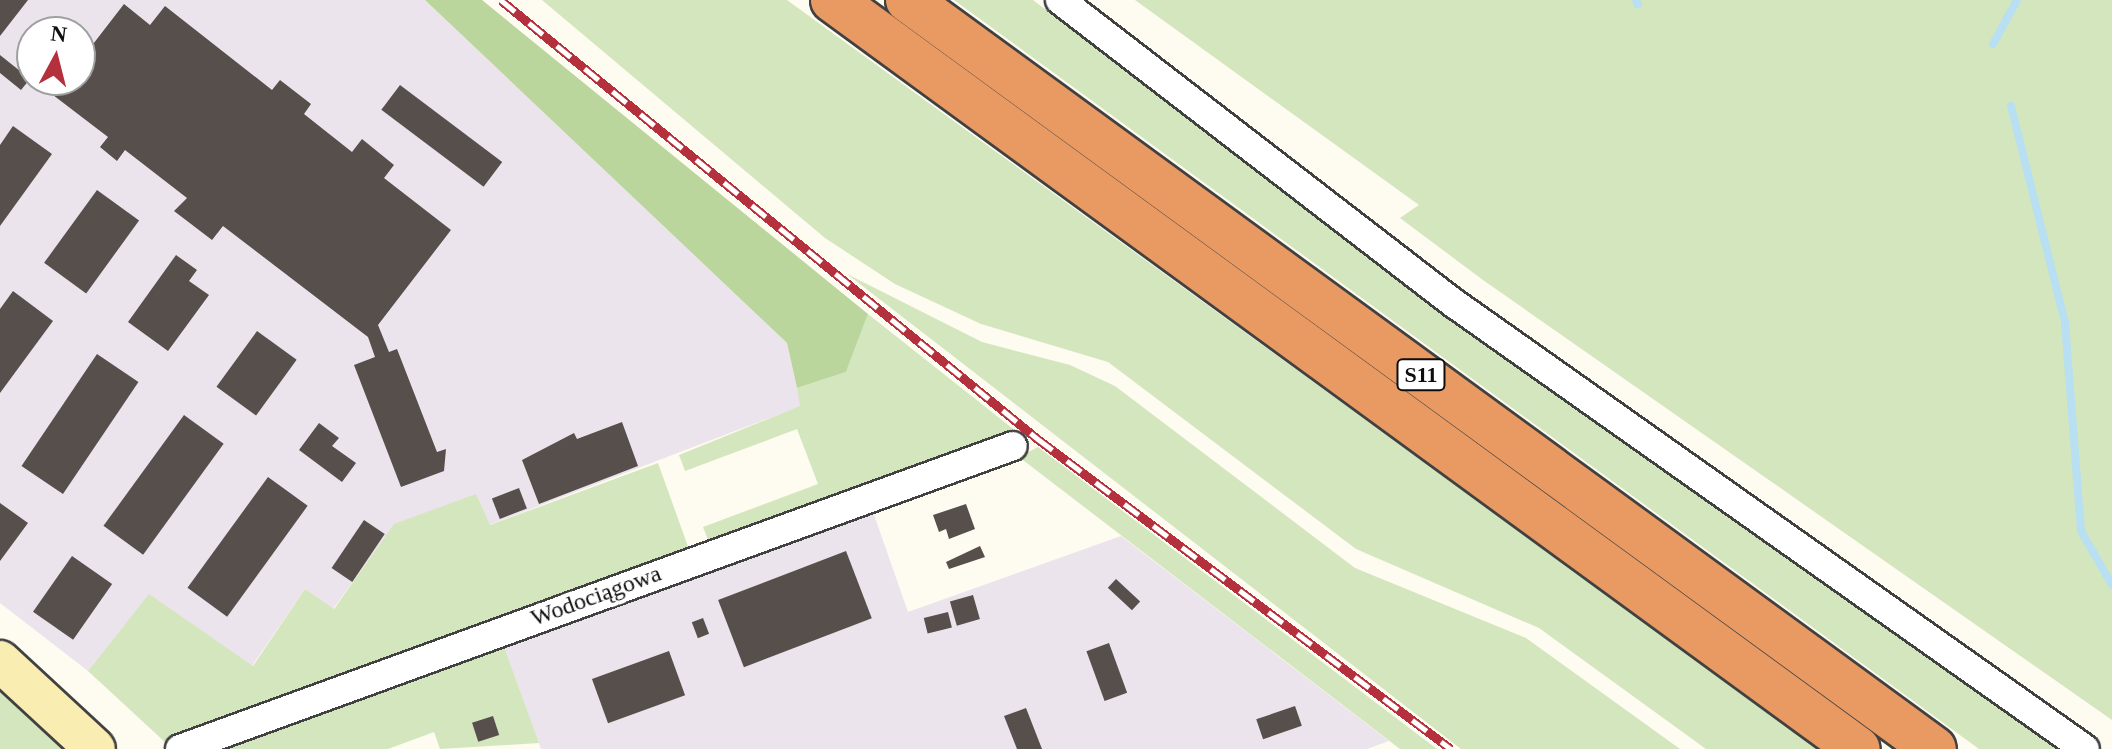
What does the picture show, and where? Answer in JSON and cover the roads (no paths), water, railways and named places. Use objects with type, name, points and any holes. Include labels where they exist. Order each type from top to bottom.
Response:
[{"type":"highway","name":"S11","points":[[833,0],[1858,749]]},
{"type":"highway","name":"S11","points":[[908,0],[1934,749]]},
{"type":"main road","points":[[0,661],[95,749]]},
{"type":"street","points":[[1060,0],[1455,304],[2085,749]]},
{"type":"street","name":"Wodociągowa","points":[[180,749],[1013,446]]},
{"type":"waterway","points":[[1636,0],[1638,5]]},
{"type":"waterway","points":[[1993,44],[2017,0]]},
{"type":"waterway","points":[[2011,106],[2065,323],[2081,531],[2112,585]]},
{"type":"railway","points":[[501,0],[1038,439],[1451,749]]}]
